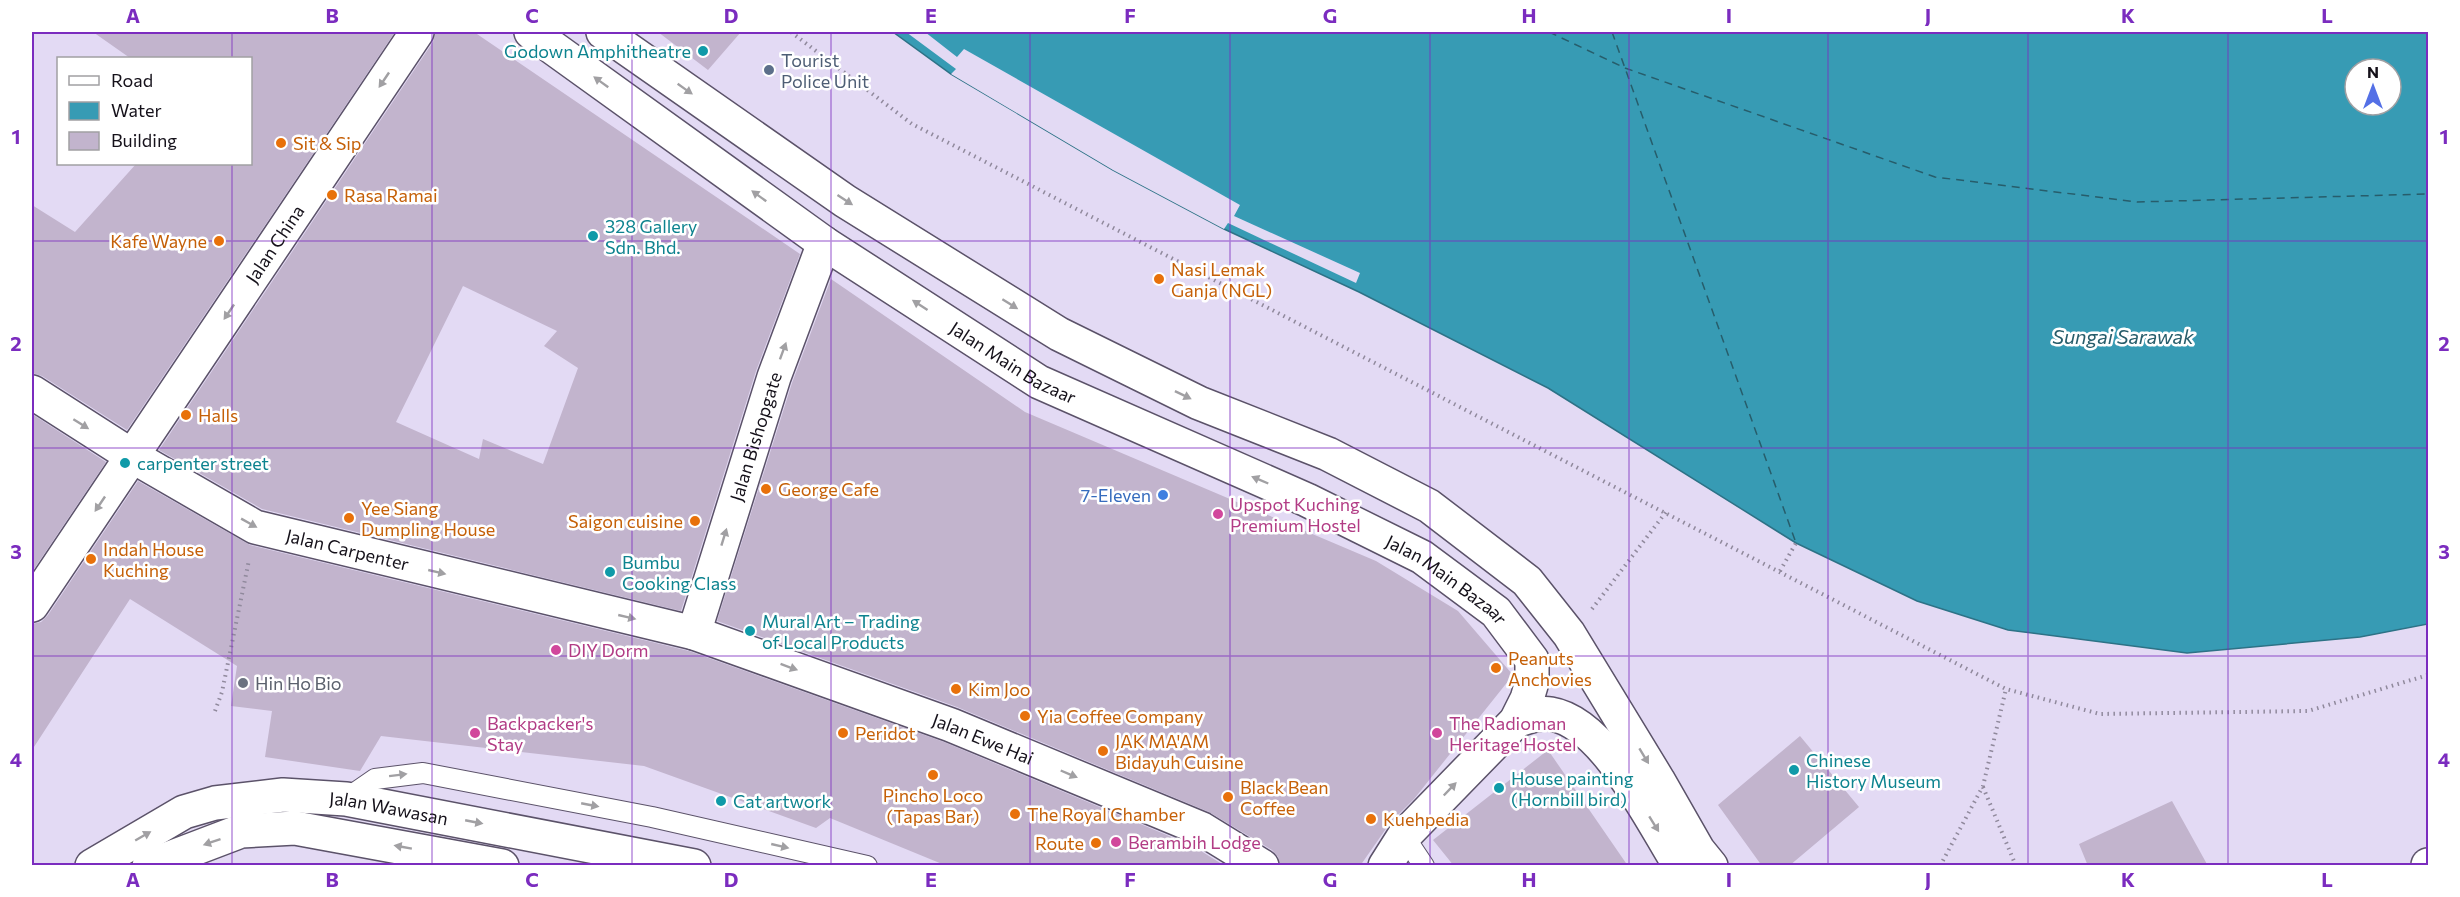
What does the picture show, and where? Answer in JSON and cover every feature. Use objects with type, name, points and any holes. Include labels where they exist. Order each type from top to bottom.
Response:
[{"type":"street","name":"Jalan China","points":[[32,605],[417,32]]},
{"type":"street","name":"Jalan Main Bazaar","points":[[531,32],[824,243],[1039,382],[1307,500],[1422,557],[1496,612],[1532,660],[1532,682],[1527,699],[1515,721]]},
{"type":"street","points":[[603,32],[845,201],[1059,334],[1199,403],[1328,454],[1429,506],[1527,581],[1569,634],[1611,700],[1698,850],[1711,866]]},
{"type":"street","name":"Jalan Bishopgate","points":[[694,633],[774,377],[824,243]]},
{"type":"street","name":"Jalan Carpenter","points":[[32,392],[132,456],[255,527],[694,633]]},
{"type":"street","name":"Jalan Ewe Hai","points":[[694,633],[951,725],[1202,830],[1262,866]]},
{"type":"street","points":[[1611,700],[1612,756]]},
{"type":"street","points":[[1384,866],[1404,836],[1515,721],[1535,714],[1551,714],[1567,719],[1593,737],[1612,756],[1680,866]]},
{"type":"street","name":"Jalan Wawasan","points":[[92,866],[184,812],[214,803],[283,795],[346,799],[694,866]]},
{"type":"street","name":"Jalan Wawasan","points":[[149,866],[241,831],[295,828],[502,866]]},
{"type":"lane","points":[[346,799],[375,778],[423,773],[652,817],[867,866]]},
{"type":"lane","points":[[1404,836],[1424,866]]},
{"type":"path","points":[[791,32],[912,124],[2006,689],[2100,714],[2308,711],[2428,675]]},
{"type":"path","points":[[1569,634],[1598,603],[1624,564],[1666,512]]},
{"type":"path","points":[[214,711],[222,692],[255,527]]},
{"type":"path","points":[[1780,571],[1796,543]]},
{"type":"path","points":[[1940,866],[1983,786],[2006,689]]},
{"type":"path","points":[[1983,786],[2016,866]]},
{"type":"water","name":"Sungai Sarawak","points":[[893,32],[2428,32],[2428,624],[2360,637],[2187,653],[2008,630],[1917,601],[1796,543],[1548,388],[1359,292],[1224,229],[1113,170],[951,74]]},
{"type":"pier","points":[[906,32],[925,32],[957,57],[964,49],[1240,205],[1234,216],[1360,273],[1356,283],[1228,223],[1224,229],[1113,170],[951,74],[956,69]]},
{"type":"building","points":[[93,32],[395,32],[127,430],[42,376],[32,373],[32,205],[75,232],[135,165],[252,165],[252,57],[129,57]]},
{"type":"building","points":[[435,32],[474,32],[800,254],[756,371],[681,611],[262,509],[159,450],[433,42]],"holes":[[[463,286],[557,331],[544,346],[578,368],[543,464],[483,439],[479,459],[396,422]]]},
{"type":"building","name":"Godown Amphitheatre","points":[[658,32],[741,32],[708,70]]},
{"type":"building","points":[[831,279],[1025,412],[1376,561],[1458,611],[1513,675],[1414,799],[1390,823],[1360,866],[1281,866],[1272,850],[1209,812],[957,707],[717,621],[792,383]]},
{"type":"building","points":[[32,414],[106,462],[32,572]]},
{"type":"building","points":[[138,481],[250,545],[689,651],[944,742],[1193,846],[1225,866],[947,866],[830,818],[816,828],[644,766],[381,736],[360,771],[265,757],[272,711],[231,706],[237,666],[130,599],[32,750],[32,624],[41,622],[48,615]]},
{"type":"building","name":"Chinese History Museum","points":[[1800,736],[1859,807],[1789,866],[1762,866],[1718,805]]},
{"type":"building","points":[[1548,750],[1628,866],[1454,866],[1433,840]]},
{"type":"building","points":[[2172,801],[2208,866],[2088,866],[2079,844]]},
{"type":"ferry route","points":[[1549,32],[1625,68],[1935,177],[2137,202],[2428,194]]},
{"type":"ferry route","points":[[1612,32],[1796,543]]},
{"type":"place","name":"Godown Amphitheatre","points":[[703,51]]},
{"type":"place","name":"Tourist Police Unit","points":[[769,70]]},
{"type":"place","name":"Sit & Sip","points":[[281,143]]},
{"type":"place","name":"Rasa Ramai","points":[[332,195]]},
{"type":"place","name":"328 Gallery Sdn. Bhd.","points":[[593,236]]},
{"type":"place","name":"Kafe Wayne","points":[[219,241]]},
{"type":"place","name":"Nasi Lemak Ganja (NGL)","points":[[1159,279]]},
{"type":"place","name":"Halls","points":[[186,415]]},
{"type":"place","name":"carpenter street","points":[[125,463]]},
{"type":"place","name":"George Cafe","points":[[766,489]]},
{"type":"place","name":"7-Eleven","points":[[1163,495]]},
{"type":"place","name":"Upspot Kuching Premium Hostel","points":[[1218,514]]},
{"type":"place","name":"Yee Siang Dumpling House","points":[[349,518]]},
{"type":"place","name":"Saigon cuisine","points":[[695,521]]},
{"type":"place","name":"Indah House Kuching","points":[[91,559]]},
{"type":"place","name":"Bumbu Cooking Class","points":[[610,572]]},
{"type":"place","name":"Mural Art – Trading of Local Products","points":[[750,631]]},
{"type":"place","name":"DIY Dorm","points":[[556,650]]},
{"type":"place","name":"Peanuts Anchovies","points":[[1496,668]]},
{"type":"place","name":"Hin Ho Bio","points":[[243,683]]},
{"type":"place","name":"Kim Joo","points":[[956,689]]},
{"type":"place","name":"Yia Coffee Company","points":[[1025,716]]},
{"type":"place","name":"Backpacker's Stay","points":[[475,733]]},
{"type":"place","name":"Peridot","points":[[843,733]]},
{"type":"place","name":"The Radioman Heritage Hostel","points":[[1437,733]]},
{"type":"place","name":"JAK MA'AM Bidayuh Cuisine","points":[[1103,751]]},
{"type":"place","name":"Chinese History Museum","points":[[1794,770]]},
{"type":"place","name":"Pincho Loco (Tapas Bar)","points":[[933,775]]},
{"type":"place","name":"House painting (Hornbill bird)","points":[[1499,788]]},
{"type":"place","name":"Black Bean Coffee","points":[[1228,797]]},
{"type":"place","name":"Cat artwork","points":[[721,801]]},
{"type":"place","name":"The Royal Chamber","points":[[1015,814]]},
{"type":"place","name":"Kuehpedia","points":[[1371,819]]},
{"type":"place","name":"Berambih Lodge","points":[[1116,842]]},
{"type":"place","name":"Route","points":[[1096,843]]}]
